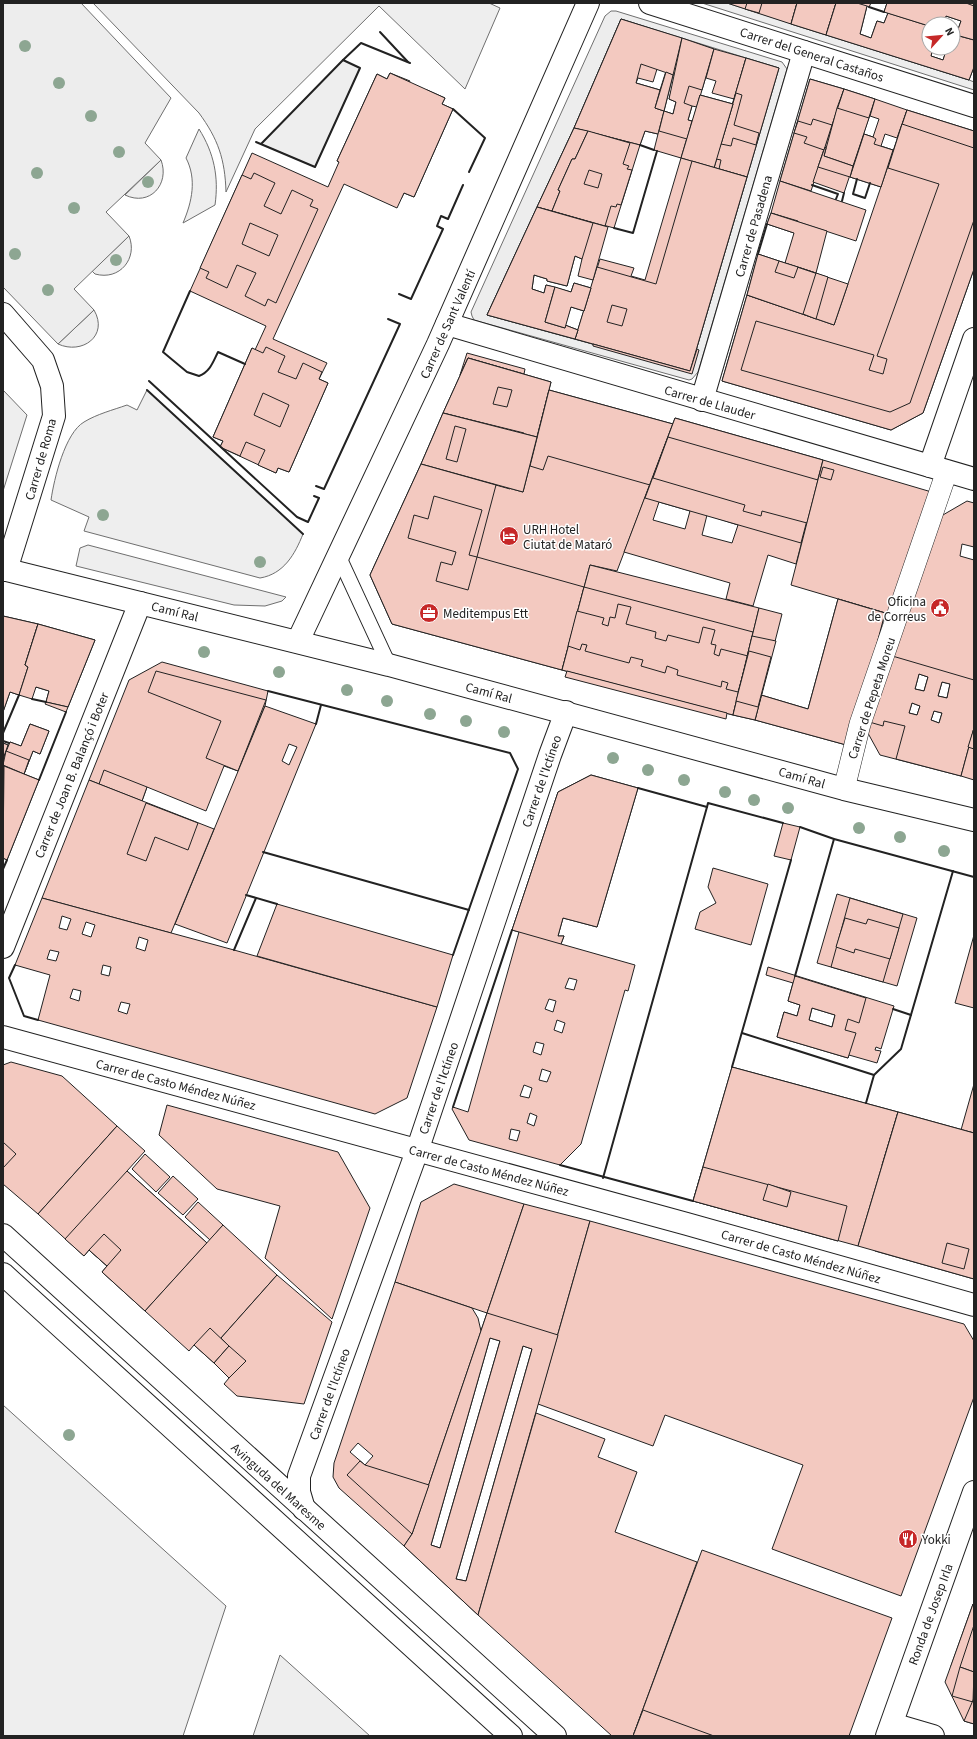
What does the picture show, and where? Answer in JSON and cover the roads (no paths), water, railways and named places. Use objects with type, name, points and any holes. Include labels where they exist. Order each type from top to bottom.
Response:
[{"type":"street","name":"Carrer de Sant Valentí","points":[[298,641],[339,557],[447,324],[588,3]]},
{"type":"street","name":"Carrer del General Castaños","points":[[650,3],[974,106]]},
{"type":"street","name":"Carrer de Pasadena","points":[[702,400],[804,52]]},
{"type":"street","name":"Carrer de Roma","points":[[3,314],[43,360],[52,386],[54,416],[5,570]]},
{"type":"street","name":"Carrer de Llauder","points":[[447,324],[974,479]]},
{"type":"street","name":"Carrer de Pepeta Moreu","points":[[844,789],[860,724],[939,469],[974,339]]},
{"type":"street","name":"Camí Ral","points":[[5,570],[298,641],[566,712],[844,789],[974,820]]},
{"type":"street","name":"Carrer de Joan B. Balançó i Boter","points":[[3,947],[140,603]]},
{"type":"street","name":"Carrer de l'Ictíneo","points":[[304,1509],[299,1492],[299,1476],[417,1151],[566,712]]},
{"type":"street","name":"Carrer de Casto Méndez Núñez","points":[[3,1036],[687,1224],[974,1305]]},
{"type":"street","name":"Avinguda del Maresme","points":[[3,1235],[555,1736]]},
{"type":"street","points":[[3,1274],[511,1736]]},
{"type":"street","name":"Ronda de Josep Irla","points":[[889,1730],[910,1666],[974,1492]]},
{"type":"street","points":[[889,1730],[933,1736]]},
{"type":"lane","points":[[339,557],[390,665]]},
{"type":"place","name":"URH Hotel Ciutat de Mataró","points":[[509,536]]},
{"type":"place","name":"Oficina de Correus","points":[[940,608]]},
{"type":"place","name":"Meditempus Ett","points":[[429,613]]},
{"type":"place","name":"Yokki","points":[[908,1539]]}]
